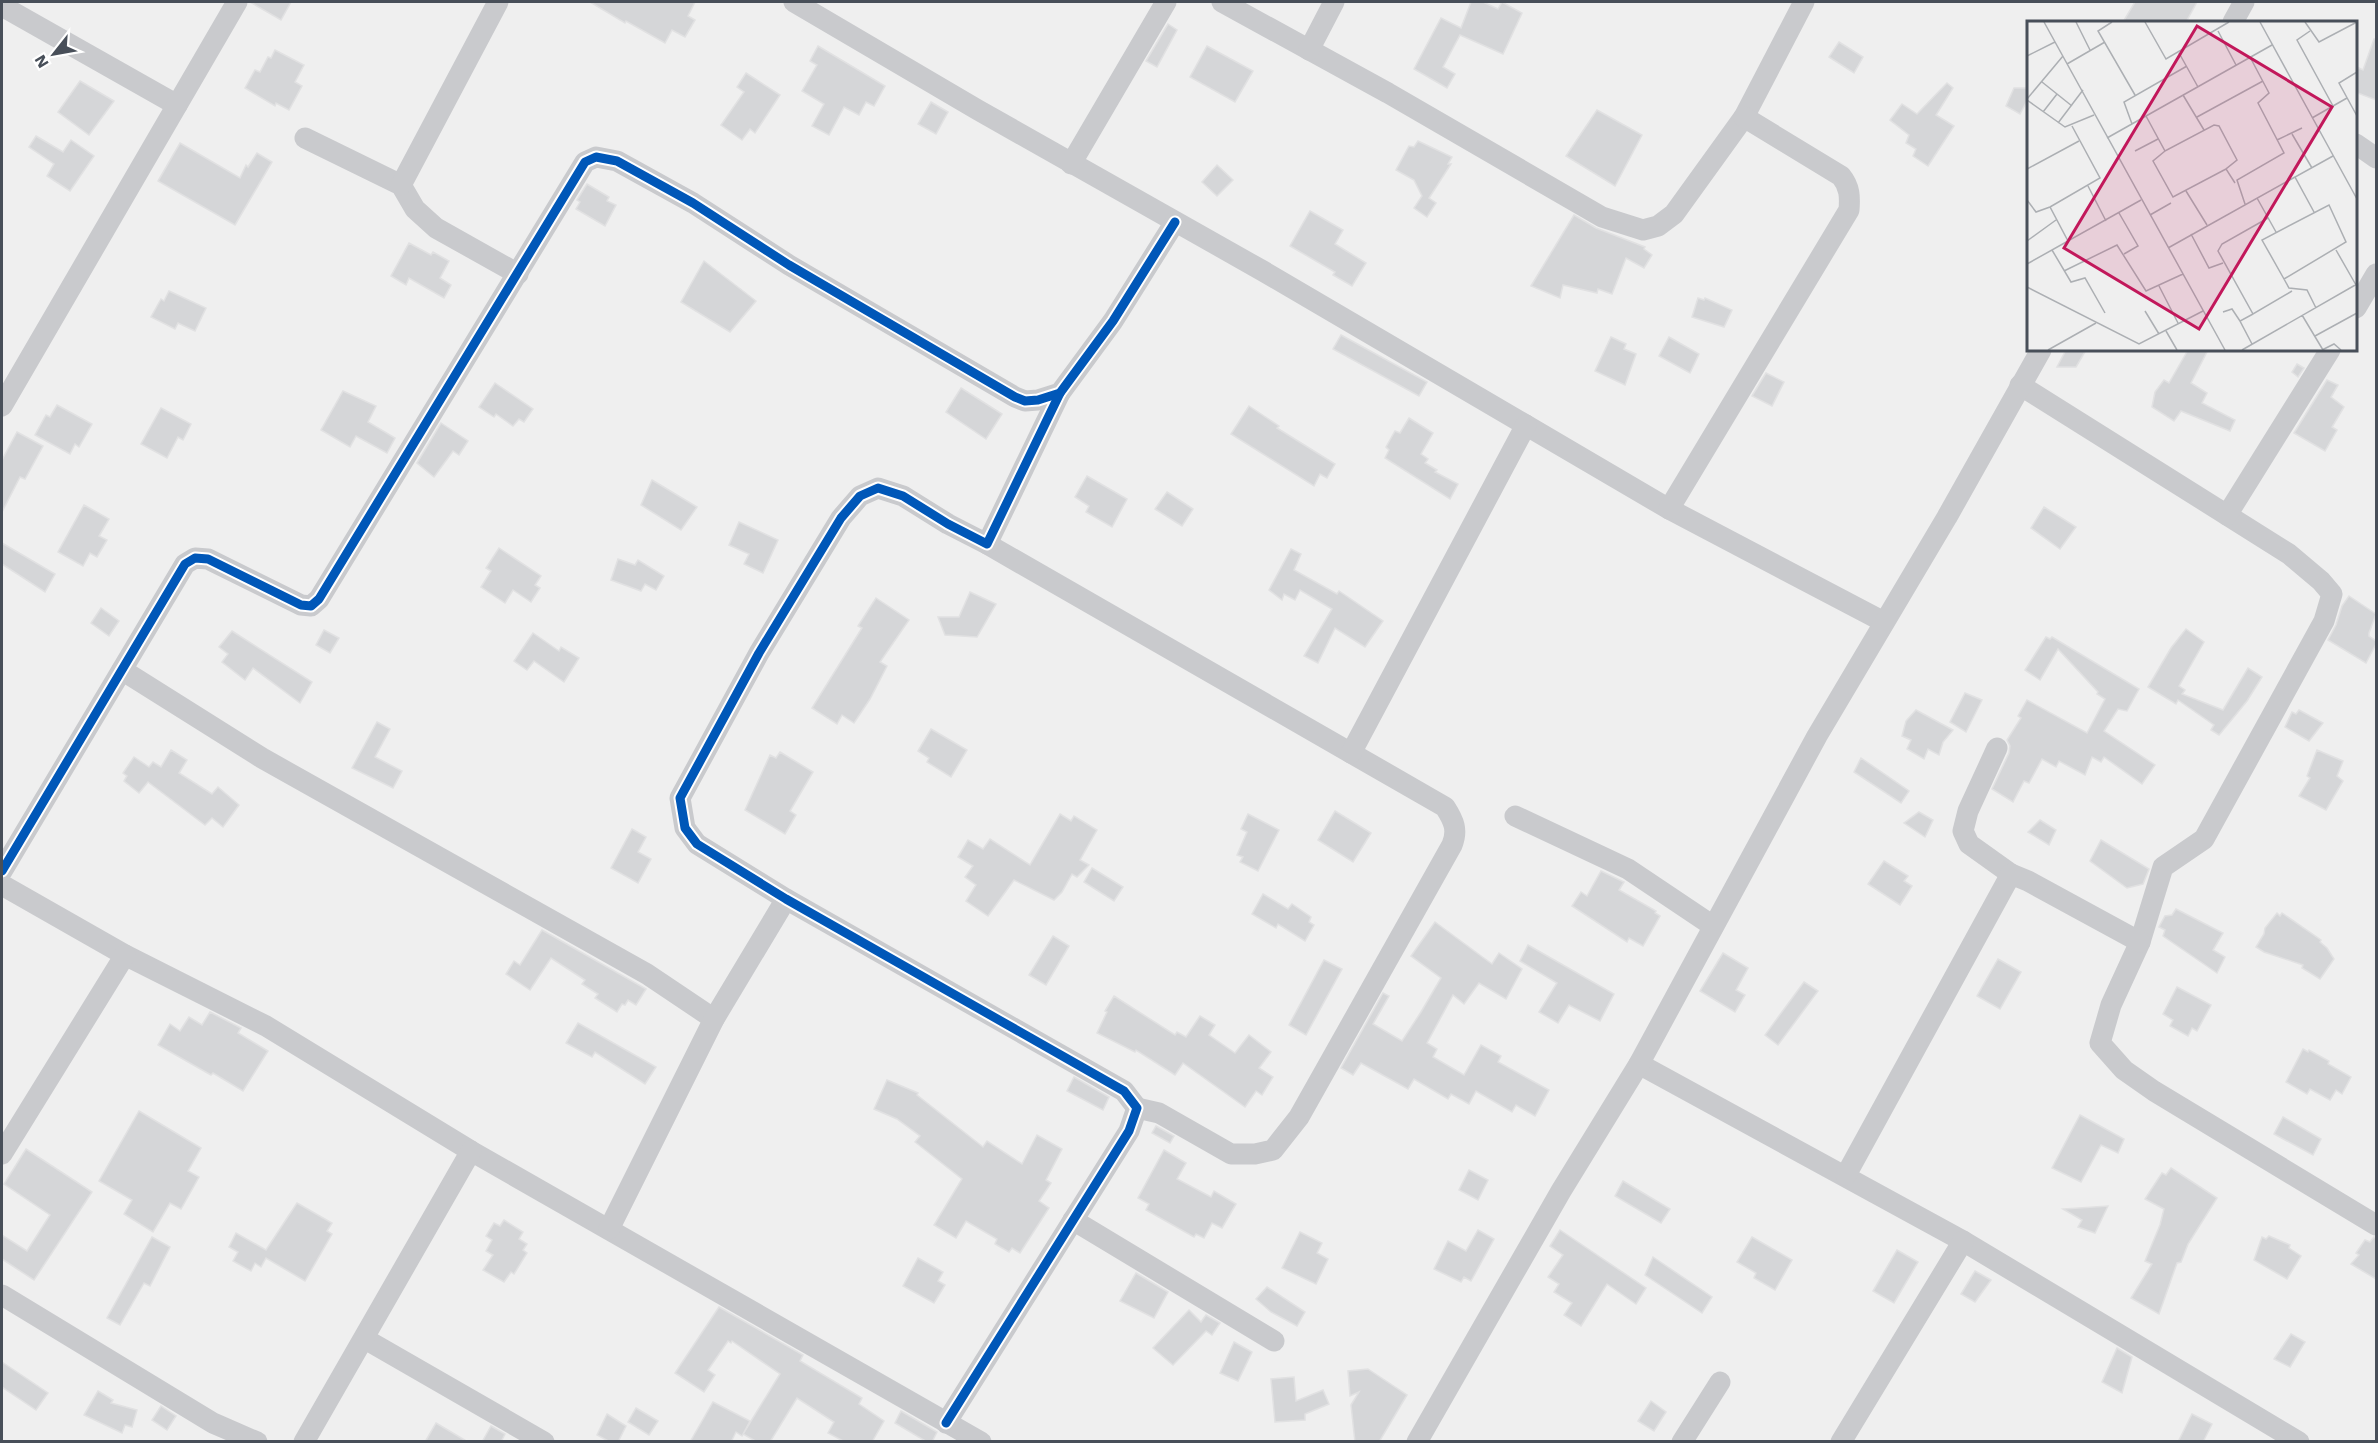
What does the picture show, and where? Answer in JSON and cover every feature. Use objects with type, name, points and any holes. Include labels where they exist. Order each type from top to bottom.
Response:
[{"type":"street","points":[[2,406],[237,2]]},
{"type":"street","points":[[401,185],[498,2]]},
{"type":"street","points":[[794,2],[1669,509],[1884,622]]},
{"type":"street","points":[[1071,164],[1166,2]]},
{"type":"street","points":[[1222,2],[1602,217],[1643,230],[1658,226],[1674,214],[1744,117],[1804,2]]},
{"type":"street","points":[[1309,50],[1334,2]]},
{"type":"street","points":[[2234,21],[2244,2]]},
{"type":"street","points":[[2,6],[177,105]]},
{"type":"street","points":[[1669,509],[1848,210],[1850,196],[1847,184],[1841,176],[1744,117]]},
{"type":"street","points":[[304,138],[401,185],[415,209],[436,228],[518,274]]},
{"type":"street","points":[[2357,145],[2376,158]]},
{"type":"street","points":[[2,871],[185,564],[195,558],[208,559],[301,605],[311,606],[319,599],[585,162],[596,157],[617,161],[693,203],[789,265],[1014,397],[1025,401],[1038,400],[1060,393]]},
{"type":"street","points":[[987,544],[1060,393],[1113,321],[1175,222]]},
{"type":"street","points":[[2357,305],[2376,274]]},
{"type":"street","points":[[1417,1442],[1561,1191],[1639,1064],[1817,736],[1947,517],[2040,351]]},
{"type":"street","points":[[2227,515],[2329,351]]},
{"type":"street","points":[[2020,385],[2289,554],[2332,594],[2324,621],[2204,839],[2163,867],[2140,942],[2111,1005],[2100,1043],[2124,1070],[2154,1091],[2376,1225]]},
{"type":"street","points":[[1351,753],[1526,425]]},
{"type":"street","points":[[878,488],[903,496],[948,524],[987,544],[1351,753],[1445,807],[1455,824],[1455,836],[1299,1118],[1273,1150],[1255,1154],[1231,1154],[1159,1113],[1137,1108],[1124,1091],[786,899],[697,844],[685,828],[680,798],[759,653],[841,518],[860,496],[878,488]]},
{"type":"street","points":[[122,670],[262,758],[647,974],[714,1019]]},
{"type":"street","points":[[1997,748],[1968,811],[1963,831],[1969,844],[2011,874],[2140,942]]},
{"type":"street","points":[[1515,816],[1628,869],[1713,926]]},
{"type":"street","points":[[1846,1175],[2011,874]]},
{"type":"street","points":[[2,885],[125,955],[266,1026],[471,1151],[981,1442]]},
{"type":"street","points":[[609,1229],[714,1019],[786,899]]},
{"type":"street","points":[[2,1154],[125,955]]},
{"type":"street","points":[[1639,1064],[1846,1175],[1963,1241],[2299,1442]]},
{"type":"street","points":[[946,1423],[1129,1131],[1137,1108]]},
{"type":"street","points":[[304,1442],[471,1151]]},
{"type":"street","points":[[1073,1220],[1274,1341]]},
{"type":"street","points":[[1841,1442],[1963,1241]]},
{"type":"street","points":[[2,1295],[213,1424],[257,1442]]},
{"type":"street","points":[[365,1339],[544,1442]]},
{"type":"street","points":[[1682,1442],[1720,1382]]},
{"type":"building","points":[[250,2],[291,2],[281,20]]},
{"type":"building","points":[[590,2],[695,2],[688,16],[695,20],[685,37],[672,30],[665,43]]},
{"type":"building","points":[[1471,2],[1483,2],[1498,9],[1502,2],[1522,13],[1503,54],[1460,35],[1443,67],[1455,74],[1447,88],[1414,69],[1441,18],[1461,28]]},
{"type":"building","points":[[2135,2],[2197,2],[2187,21],[2124,21]]},
{"type":"building","points":[[1168,24],[1177,30],[1157,67],[1146,61]]},
{"type":"building","points":[[2374,39],[2376,39],[2376,100],[2357,93],[2357,67],[2363,70]]},
{"type":"building","points":[[1839,42],[1863,57],[1854,73],[1829,57]]},
{"type":"building","points":[[818,46],[885,86],[874,106],[866,102],[859,115],[844,107],[829,135],[812,126],[824,104],[802,91],[817,65],[810,61]]},
{"type":"building","points":[[1207,46],[1253,71],[1235,102],[1190,77]]},
{"type":"building","points":[[275,50],[304,65],[295,82],[302,86],[289,110],[276,103],[275,106],[245,88],[255,70],[260,72],[268,57],[271,58]]},
{"type":"building","points":[[746,73],[780,95],[755,133],[750,129],[742,140],[721,125],[744,92],[737,87]]},
{"type":"building","points":[[80,81],[114,101],[89,135],[58,112]]},
{"type":"building","points":[[1947,83],[1953,88],[1936,115],[1954,126],[1928,166],[1913,156],[1916,149],[1906,143],[1909,135],[1890,120],[1902,104],[1917,114]]},
{"type":"building","points":[[2014,88],[2027,88],[2027,101],[2020,114],[2006,106]]},
{"type":"building","points":[[931,102],[948,112],[936,134],[918,124]]},
{"type":"building","points":[[1597,110],[1642,135],[1615,186],[1566,156]]},
{"type":"building","points":[[36,136],[63,152],[71,140],[94,156],[70,191],[47,176],[54,164],[29,147]]},
{"type":"building","points":[[1418,141],[1452,157],[1448,164],[1451,164],[1429,198],[1436,203],[1427,217],[1414,208],[1422,196],[1414,180],[1396,170],[1409,146],[1414,147]]},
{"type":"building","points":[[180,143],[240,178],[246,165],[248,167],[257,153],[272,162],[235,225],[158,181]]},
{"type":"building","points":[[1217,165],[1233,180],[1217,196],[1202,182]]},
{"type":"building","points":[[587,184],[609,197],[607,201],[616,205],[605,226],[576,209],[580,202],[577,200]]},
{"type":"building","points":[[1310,211],[1343,230],[1335,244],[1366,263],[1352,286],[1333,275],[1335,272],[1290,246]]},
{"type":"building","points":[[1574,215],[1596,228],[1645,247],[1644,249],[1652,255],[1644,268],[1626,258],[1612,294],[1598,289],[1597,293],[1563,285],[1560,298],[1531,286]]},
{"type":"building","points":[[409,243],[431,255],[433,252],[449,261],[440,278],[451,285],[444,298],[409,278],[406,285],[391,276]]},
{"type":"building","points":[[704,261],[756,301],[730,332],[681,302]]},
{"type":"building","points":[[169,291],[206,308],[195,331],[178,323],[175,329],[151,317],[161,299],[164,301]]},
{"type":"building","points":[[1698,298],[1704,300],[1705,298],[1732,310],[1724,327],[1692,317]]},
{"type":"building","points":[[1341,335],[1427,382],[1419,396],[1333,349]]},
{"type":"building","points":[[1611,337],[1626,344],[1624,349],[1636,354],[1625,385],[1595,371]]},
{"type":"building","points":[[1669,337],[1699,354],[1690,373],[1659,356]]},
{"type":"building","points":[[2065,351],[2085,351],[2076,367],[2057,367]]},
{"type":"building","points":[[2187,351],[2207,351],[2191,383],[2207,393],[2202,403],[2235,420],[2230,431],[2181,411],[2174,421],[2152,407],[2155,392],[2164,380],[2169,383]]},
{"type":"building","points":[[2297,364],[2304,368],[2298,377],[2292,372]]},
{"type":"building","points":[[1766,373],[1784,382],[1772,406],[1752,396]]},
{"type":"building","points":[[2327,380],[2338,385],[2331,397],[2344,407],[2332,427],[2337,430],[2325,451],[2294,433]]},
{"type":"building","points":[[495,383],[533,409],[524,422],[519,419],[513,426],[496,414],[494,417],[479,407]]},
{"type":"building","points":[[961,388],[1002,414],[986,439],[946,412]]},
{"type":"building","points":[[343,391],[376,406],[368,422],[395,438],[387,453],[356,436],[350,447],[321,430]]},
{"type":"building","points":[[57,405],[92,424],[79,447],[75,444],[70,454],[35,435],[46,415],[50,417]]},
{"type":"building","points":[[1249,406],[1279,426],[1277,428],[1335,464],[1327,478],[1320,474],[1314,486],[1231,434]]},
{"type":"building","points":[[161,408],[191,424],[183,440],[178,437],[167,458],[141,444]]},
{"type":"building","points":[[1409,418],[1433,433],[1421,454],[1428,459],[1425,463],[1437,470],[1435,472],[1458,484],[1450,499],[1385,458],[1389,450],[1386,447],[1395,431],[1400,433]]},
{"type":"building","points":[[441,423],[468,441],[459,455],[453,451],[434,477],[417,463]]},
{"type":"building","points":[[17,432],[43,446],[25,479],[20,477],[2,512],[2,460]]},
{"type":"building","points":[[1087,476],[1127,499],[1112,527],[1086,512],[1089,506],[1075,497]]},
{"type":"building","points":[[652,480],[697,507],[681,530],[641,505]]},
{"type":"building","points":[[1167,492],[1193,509],[1182,526],[1155,509]]},
{"type":"building","points":[[84,505],[109,519],[99,536],[107,540],[97,557],[90,553],[83,566],[58,552]]},
{"type":"building","points":[[2044,507],[2076,527],[2060,549],[2031,528]]},
{"type":"building","points":[[739,522],[778,540],[763,573],[744,564],[749,554],[729,545]]},
{"type":"building","points":[[2,543],[55,574],[45,592],[2,564]]},
{"type":"building","points":[[499,548],[541,576],[535,585],[540,588],[531,602],[513,590],[505,603],[481,587],[491,571],[486,568]]},
{"type":"building","points":[[1291,549],[1301,554],[1294,570],[1337,594],[1339,591],[1383,621],[1365,647],[1335,628],[1318,663],[1304,656],[1332,609],[1300,590],[1295,600],[1284,594],[1282,600],[1269,590]]},
{"type":"building","points":[[618,559],[635,565],[638,560],[664,576],[656,590],[645,584],[641,591],[611,580]]},
{"type":"building","points":[[970,592],[996,604],[977,637],[945,635],[938,617],[959,617]]},
{"type":"building","points":[[2349,596],[2376,614],[2369,636],[2376,641],[2376,644],[2366,663],[2328,640],[2342,606]]},
{"type":"building","points":[[876,598],[909,620],[880,662],[887,666],[870,699],[854,723],[842,715],[837,724],[812,708],[862,628],[858,626]]},
{"type":"building","points":[[101,608],[119,621],[109,636],[91,623]]},
{"type":"building","points":[[2186,629],[2204,642],[2179,686],[2185,690],[2182,694],[2223,710],[2248,668],[2262,677],[2247,701],[2219,735],[2211,730],[2214,725],[2178,700],[2176,704],[2148,687],[2171,648]]},
{"type":"building","points":[[324,630],[339,638],[330,653],[316,645]]},
{"type":"building","points":[[232,631],[312,682],[300,703],[253,668],[245,680],[222,662],[228,654],[219,647]]},
{"type":"building","points":[[533,633],[559,651],[561,647],[579,658],[564,682],[534,661],[527,670],[514,661]]},
{"type":"building","points":[[2046,637],[2050,639],[2052,637],[2139,689],[2127,711],[2118,709],[2104,731],[2155,765],[2142,784],[2104,757],[2101,762],[2092,757],[2085,775],[2059,761],[2056,767],[2042,759],[2029,783],[2024,781],[2013,802],[1992,789],[2009,753],[2010,746],[2007,740],[2021,718],[2018,716],[2027,700],[2087,733],[2105,699],[2097,694],[2098,692],[2058,649],[2040,680],[2025,670]]},
{"type":"building","points":[[1965,693],[1982,700],[1966,732],[1950,722]]},
{"type":"building","points":[[1916,710],[1953,730],[1943,742],[1939,755],[1928,749],[1924,759],[1907,749],[1911,740],[1902,736],[1906,721]]},
{"type":"building","points":[[2299,710],[2323,723],[2309,741],[2285,727],[2292,712],[2296,714]]},
{"type":"building","points":[[377,722],[390,729],[375,757],[402,771],[393,788],[352,768]]},
{"type":"building","points":[[931,729],[967,750],[951,777],[927,762],[929,758],[918,751]]},
{"type":"building","points":[[171,750],[187,760],[179,773],[212,794],[218,787],[239,805],[223,827],[212,818],[205,825],[148,782],[139,793],[124,781],[127,776],[123,773],[134,757],[149,767],[153,762],[161,767]]},
{"type":"building","points":[[2317,750],[2343,761],[2337,776],[2343,781],[2326,810],[2299,796],[2310,778],[2307,776]]},
{"type":"building","points":[[780,752],[813,772],[790,811],[796,815],[785,834],[745,810],[770,755],[776,758]]},
{"type":"building","points":[[1861,758],[1909,791],[1901,803],[1854,772]]},
{"type":"building","points":[[1335,811],[1371,833],[1353,862],[1318,840]]},
{"type":"building","points":[[1919,812],[1933,820],[1925,837],[1904,823]]},
{"type":"building","points":[[1060,814],[1071,821],[1074,816],[1097,830],[1080,860],[1089,865],[1077,877],[1072,874],[1062,892],[1054,900],[1014,880],[988,916],[966,901],[976,885],[965,877],[973,866],[958,857],[968,840],[983,849],[990,839],[1030,865]]},
{"type":"building","points":[[1248,814],[1279,830],[1258,871],[1240,862],[1243,857],[1237,855],[1247,832],[1241,829]]},
{"type":"building","points":[[2040,820],[2056,830],[2049,845],[2028,832]]},
{"type":"building","points":[[632,829],[646,837],[638,852],[651,859],[638,883],[611,868]]},
{"type":"building","points":[[2101,840],[2149,869],[2143,884],[2127,888],[2090,861]]},
{"type":"building","points":[[1884,861],[1908,876],[1904,881],[1912,886],[1900,905],[1868,884]]},
{"type":"building","points":[[1092,868],[1123,887],[1114,901],[1084,882]]},
{"type":"building","points":[[1601,871],[1624,882],[1619,890],[1656,911],[1655,913],[1660,916],[1643,946],[1629,938],[1627,942],[1572,906],[1581,892],[1587,896]]},
{"type":"building","points":[[1263,894],[1288,909],[1292,904],[1311,917],[1309,922],[1314,925],[1305,941],[1278,924],[1276,928],[1252,914]]},
{"type":"building","points":[[2176,909],[2223,933],[2213,950],[2225,957],[2217,973],[2163,936],[2165,930],[2159,927],[2165,916],[2172,915]]},
{"type":"building","points":[[2277,913],[2280,916],[2282,913],[2321,940],[2320,942],[2327,948],[2334,959],[2320,979],[2302,968],[2303,965],[2264,952],[2256,947],[2265,928]]},
{"type":"building","points":[[1435,922],[1492,964],[1499,953],[1522,969],[1506,999],[1479,983],[1464,1004],[1453,995],[1427,1043],[1437,1049],[1433,1057],[1464,1075],[1481,1045],[1501,1056],[1498,1062],[1549,1090],[1535,1116],[1516,1105],[1512,1112],[1476,1091],[1469,1104],[1451,1094],[1448,1099],[1414,1079],[1408,1089],[1361,1063],[1353,1075],[1341,1068],[1383,993],[1389,996],[1373,1024],[1402,1041],[1421,1012],[1441,978],[1411,956]]},
{"type":"building","points":[[542,930],[646,989],[636,1005],[628,1000],[617,1012],[595,998],[598,994],[582,984],[585,980],[551,958],[530,990],[506,974],[514,961],[520,965]]},
{"type":"building","points":[[1053,936],[1069,946],[1046,985],[1029,975]]},
{"type":"building","points":[[1528,945],[1614,994],[1600,1021],[1569,1005],[1558,1023],[1539,1012],[1557,983],[1520,961]]},
{"type":"building","points":[[1723,953],[1748,968],[1736,990],[1745,995],[1735,1012],[1700,991]]},
{"type":"building","points":[[1998,959],[2021,972],[2000,1009],[1977,996]]},
{"type":"building","points":[[1324,960],[1342,969],[1306,1035],[1289,1025]]},
{"type":"building","points":[[1804,982],[1818,991],[1778,1045],[1765,1035]]},
{"type":"building","points":[[2177,987],[2211,1005],[2197,1031],[2192,1028],[2188,1036],[2170,1026],[2173,1020],[2163,1014]]},
{"type":"building","points":[[1114,996],[1175,1035],[1177,1032],[1186,1037],[1200,1016],[1215,1025],[1209,1035],[1235,1053],[1249,1035],[1271,1052],[1259,1068],[1273,1077],[1262,1095],[1256,1091],[1245,1107],[1183,1063],[1175,1075],[1136,1050],[1135,1052],[1097,1033],[1107,1012],[1105,1011]]},
{"type":"building","points":[[210,1012],[241,1028],[238,1033],[268,1051],[243,1091],[158,1045],[170,1024],[180,1031],[189,1017],[202,1025]]},
{"type":"building","points":[[578,1023],[656,1067],[645,1084],[595,1052],[592,1057],[566,1043]]},
{"type":"building","points":[[2303,1049],[2329,1061],[2328,1064],[2351,1077],[2342,1094],[2336,1090],[2330,1100],[2310,1089],[2307,1094],[2286,1082]]},
{"type":"building","points":[[1074,1077],[1109,1097],[1103,1110],[1067,1091]]},
{"type":"building","points":[[887,1080],[918,1093],[917,1095],[983,1147],[987,1141],[1022,1164],[1037,1135],[1062,1149],[1046,1180],[1051,1183],[1039,1201],[1049,1208],[1020,1253],[1012,1248],[1009,1252],[995,1244],[997,1239],[966,1221],[956,1238],[934,1225],[962,1179],[915,1142],[920,1136],[897,1119],[874,1109]]},
{"type":"building","points":[[139,1111],[201,1148],[188,1171],[199,1177],[181,1209],[170,1203],[153,1232],[124,1214],[132,1200],[99,1181]]},
{"type":"building","points":[[2080,1115],[2124,1139],[2118,1153],[2101,1145],[2081,1182],[2052,1168]]},
{"type":"building","points":[[2283,1117],[2321,1139],[2313,1155],[2274,1134]]},
{"type":"building","points":[[1156,1126],[1174,1136],[1170,1143],[1152,1133]]},
{"type":"building","points":[[26,1149],[92,1192],[34,1280],[2,1259],[2,1235],[27,1251],[50,1215],[4,1184]]},
{"type":"building","points":[[1164,1150],[1186,1163],[1177,1179],[1211,1197],[1214,1191],[1236,1204],[1222,1228],[1212,1223],[1204,1238],[1196,1234],[1194,1237],[1146,1210],[1149,1204],[1138,1198]]},
{"type":"building","points":[[2171,1168],[2217,1198],[2188,1244],[2181,1262],[2177,1263],[2159,1314],[2131,1298],[2152,1264],[2145,1261],[2164,1209],[2145,1199],[2162,1173],[2166,1175]]},
{"type":"building","points":[[1469,1170],[1488,1180],[1478,1200],[1459,1190]]},
{"type":"building","points":[[1623,1181],[1670,1209],[1661,1223],[1615,1196]]},
{"type":"building","points":[[297,1203],[332,1223],[327,1231],[332,1234],[305,1281],[266,1258],[261,1267],[255,1263],[251,1271],[233,1261],[238,1252],[229,1247],[236,1233],[266,1250]]},
{"type":"building","points":[[2108,1206],[2095,1233],[2078,1227],[2082,1220],[2063,1209]]},
{"type":"building","points":[[504,1220],[523,1232],[519,1239],[527,1244],[523,1250],[527,1253],[514,1274],[511,1272],[504,1282],[483,1270],[493,1255],[486,1251],[492,1240],[486,1236],[494,1223],[500,1226]]},
{"type":"building","points":[[1478,1230],[1494,1239],[1471,1281],[1464,1277],[1461,1282],[1434,1269],[1448,1241],[1466,1251]]},
{"type":"building","points":[[1560,1230],[1646,1288],[1636,1304],[1607,1284],[1581,1326],[1564,1315],[1572,1303],[1554,1292],[1559,1284],[1548,1277],[1563,1255],[1550,1246]]},
{"type":"building","points":[[1300,1232],[1322,1243],[1317,1253],[1328,1259],[1316,1284],[1282,1268]]},
{"type":"building","points":[[2269,1236],[2290,1245],[2289,1248],[2301,1256],[2287,1279],[2254,1260],[2262,1237],[2266,1239]]},
{"type":"building","points":[[152,1237],[170,1247],[150,1286],[144,1283],[120,1325],[107,1318]]},
{"type":"building","points":[[1752,1237],[1792,1260],[1775,1290],[1754,1278],[1756,1273],[1737,1262]]},
{"type":"building","points":[[2374,1237],[2376,1238],[2376,1279],[2351,1264],[2359,1255],[2356,1253],[2365,1240],[2370,1242]]},
{"type":"building","points":[[1897,1250],[1918,1262],[1894,1303],[1873,1291]]},
{"type":"building","points":[[1653,1257],[1712,1297],[1702,1313],[1645,1275]]},
{"type":"building","points":[[918,1258],[943,1272],[938,1281],[945,1285],[934,1303],[903,1286]]},
{"type":"building","points":[[1975,1271],[1991,1280],[1975,1302],[1961,1294]]},
{"type":"building","points":[[1136,1273],[1168,1292],[1154,1318],[1120,1301]]},
{"type":"building","points":[[1267,1287],[1305,1312],[1297,1326],[1271,1312],[1256,1299]]},
{"type":"building","points":[[719,1307],[803,1355],[800,1361],[862,1398],[859,1404],[884,1421],[872,1442],[845,1442],[828,1433],[834,1422],[797,1398],[770,1442],[757,1442],[743,1434],[780,1374],[732,1341],[731,1343],[728,1341],[708,1370],[715,1375],[704,1392],[675,1373]]},
{"type":"building","points":[[1189,1310],[1201,1322],[1206,1315],[1220,1323],[1212,1335],[1206,1331],[1173,1365],[1153,1348]]},
{"type":"building","points":[[2291,1334],[2305,1342],[2290,1367],[2274,1359]]},
{"type":"building","points":[[1234,1342],[1252,1352],[1238,1381],[1220,1373]]},
{"type":"building","points":[[2117,1348],[2132,1357],[2122,1393],[2102,1382]]},
{"type":"building","points":[[2,1362],[48,1393],[36,1410],[2,1387]]},
{"type":"building","points":[[1368,1369],[1407,1395],[1379,1442],[1355,1442],[1351,1405],[1359,1392],[1350,1396],[1348,1371]]},
{"type":"building","points":[[1294,1377],[1296,1401],[1323,1390],[1329,1404],[1305,1414],[1305,1420],[1275,1422],[1271,1379]]},
{"type":"building","points":[[98,1391],[113,1400],[111,1403],[137,1410],[132,1427],[125,1425],[122,1433],[84,1415]]},
{"type":"building","points":[[1651,1401],[1666,1412],[1654,1431],[1638,1421]]},
{"type":"building","points":[[713,1402],[750,1421],[742,1436],[736,1432],[731,1442],[690,1442]]},
{"type":"building","points":[[161,1406],[176,1416],[167,1430],[152,1420]]},
{"type":"building","points":[[636,1408],[658,1421],[649,1435],[628,1422]]},
{"type":"building","points":[[901,1411],[937,1432],[932,1442],[927,1442],[895,1423]]},
{"type":"building","points":[[607,1414],[626,1426],[618,1442],[610,1442],[597,1435]]},
{"type":"building","points":[[2192,1414],[2212,1424],[2203,1442],[2178,1442]]},
{"type":"building","points":[[436,1423],[468,1442],[425,1442]]},
{"type":"building","points":[[491,1426],[505,1434],[501,1442],[482,1442]]},
{"type":"cycle path","points":[[2,871],[185,564],[195,558],[208,559],[301,605],[311,606],[319,599],[585,162],[596,157],[617,161],[693,203],[789,265],[1025,401],[1038,400],[1060,393],[1113,321],[1175,222]]},
{"type":"cycle path","points":[[946,1423],[1129,1131],[1137,1108],[1124,1091],[786,899],[697,844],[685,828],[680,798],[759,653],[841,518],[860,496],[878,488],[903,496],[948,524],[987,544],[1060,393]]}]
